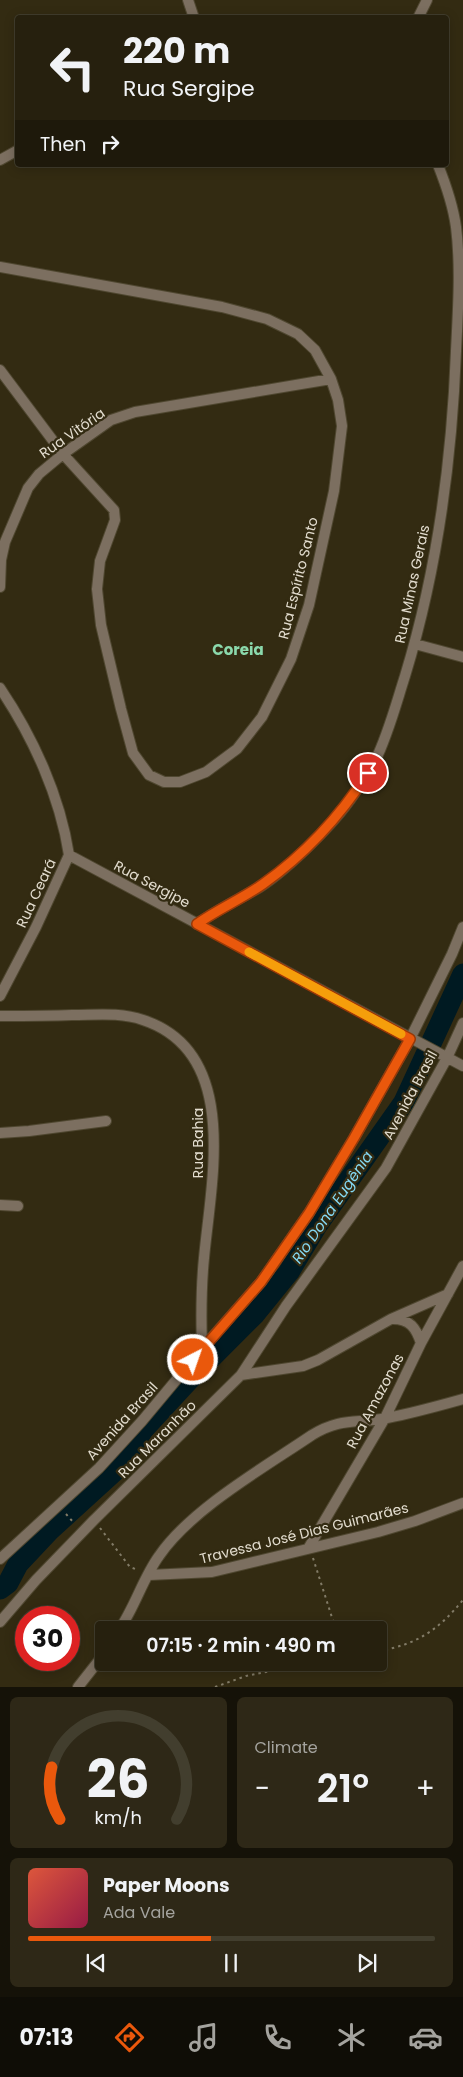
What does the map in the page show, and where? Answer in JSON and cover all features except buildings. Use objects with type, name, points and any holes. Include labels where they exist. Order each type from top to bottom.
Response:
[{"type":"street","points":[[188,0],[193,15]]},
{"type":"street","points":[[420,15],[427,0]]},
{"type":"street","points":[[0,160],[15,152]]},
{"type":"street","name":"Rua Minas Gerais","points":[[197,924],[261,886],[292,862],[352,796],[375,761],[394,713],[415,644],[434,559],[449,451],[461,297],[456,227],[449,192],[439,167]]},
{"type":"street","name":"Rua Espírito Santo","points":[[0,267],[222,308],[267,319],[298,334],[315,350],[331,380],[338,400],[342,426],[334,491],[309,604],[291,659],[262,717],[237,749],[206,772],[180,782],[164,782],[149,775],[133,753],[101,625],[97,589],[100,561],[114,520],[114,510],[63,454]]},
{"type":"street","points":[[0,370],[63,454]]},
{"type":"street","name":"Rua Vitória","points":[[0,587],[1,560],[5,542],[28,488],[39,474],[63,454],[112,420],[135,412],[331,380]]},
{"type":"street","points":[[415,644],[463,656]]},
{"type":"street","points":[[0,688],[15,710],[40,760],[65,830],[69,855]]},
{"type":"street","name":"Rua Sergipe","points":[[69,855],[463,1066]]},
{"type":"street","name":"Rua Ceará","points":[[0,996],[36,927],[69,855]]},
{"type":"street","name":"Avenida Brasil","points":[[0,1559],[99,1468],[261,1282],[309,1213],[354,1138],[410,1039],[452,954],[463,927]]},
{"type":"street","name":"Rua Bahia","points":[[0,1016],[109,1014],[142,1020],[164,1029],[195,1058],[211,1101],[214,1157],[202,1284],[202,1349]]},
{"type":"street","name":"Avenida Brasil","points":[[241,1375],[286,1306],[386,1168],[463,1023]]},
{"type":"street","points":[[0,1133],[106,1121]]},
{"type":"street","points":[[0,1205],[18,1206]]},
{"type":"street","name":"Rua Amazonas","points":[[309,1547],[385,1418],[421,1343],[463,1266]]},
{"type":"street","points":[[241,1375],[303,1366],[318,1360],[391,1318],[448,1294]]},
{"type":"street","points":[[391,1318],[400,1319],[411,1324],[417,1331],[421,1343]]},
{"type":"street","name":"Rua Maranhão","points":[[0,1622],[36,1580],[94,1520],[241,1375]]},
{"type":"street","points":[[124,1621],[158,1557],[189,1522],[312,1435],[326,1427],[347,1421],[385,1418],[463,1399]]},
{"type":"street","name":"Travessa José Dias Guimarães","points":[[149,1575],[212,1572],[309,1547],[378,1532],[416,1521],[463,1503]]},
{"type":"street","points":[[78,1687],[95,1665]]},
{"type":"path","points":[[59,1505],[82,1533]]},
{"type":"path","points":[[94,1520],[130,1567],[149,1575]]},
{"type":"path","points":[[309,1547],[333,1621]]},
{"type":"path","points":[[387,1649],[432,1632],[463,1600]]},
{"type":"path","points":[[215,1687],[246,1676],[271,1671]]},
{"type":"waterway","name":"Rio Dona Eugênia","points":[[0,1589],[8,1583],[18,1564],[49,1531],[118,1468],[143,1430],[190,1379],[255,1314],[289,1272],[316,1227],[404,1102],[463,974]]},
{"type":"slow traffic","points":[[249,952],[401,1034]]},
{"type":"district","name":"Coreia","points":[[238,649]]},
{"type":"route","points":[[193,1360],[261,1282],[309,1213],[410,1039],[197,924],[261,886],[292,862],[326,827],[368,773]]}]
